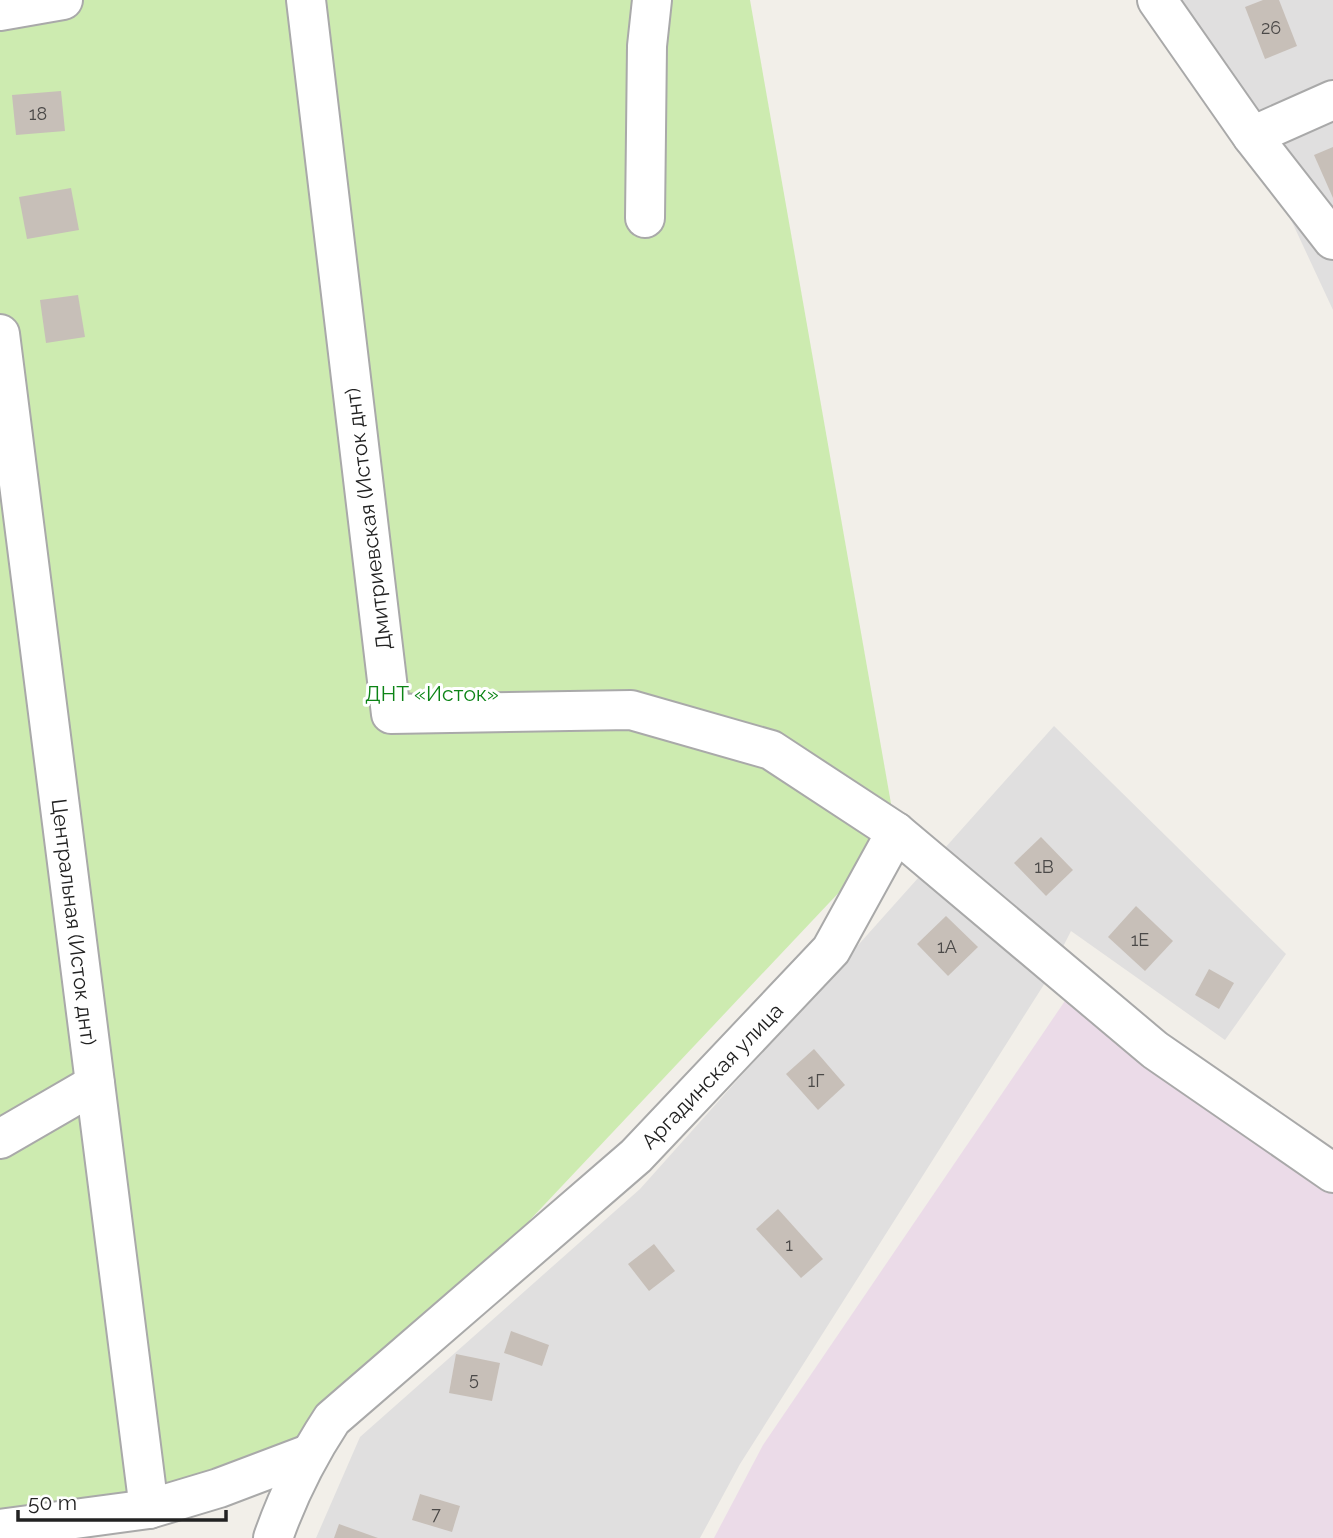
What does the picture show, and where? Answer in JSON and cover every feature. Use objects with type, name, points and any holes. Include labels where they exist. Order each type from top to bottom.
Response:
[{"type":"street","points":[[0,11],[63,0]]},
{"type":"street","name":"Дмитриевская (Исток днт)","points":[[306,0],[391,714],[631,710],[771,750],[896,832]]},
{"type":"street","points":[[645,218],[647,46],[652,0]]},
{"type":"street","points":[[1157,0],[1252,136],[1333,240]]},
{"type":"street","points":[[1252,136],[1333,100]]},
{"type":"street","name":"Центральная (Исток днт)","points":[[0,334],[149,1509]]},
{"type":"street","points":[[896,832],[1155,1050],[1333,1173]]},
{"type":"street","name":"Аргадинская улица","points":[[273,1538],[285,1504],[309,1454],[332,1419],[635,1156],[831,950],[896,832]]},
{"type":"street","points":[[0,1139],[95,1084]]},
{"type":"street","points":[[0,1529],[149,1509],[219,1488],[309,1454]]},
{"type":"shaded area","points":[[1162,0],[1333,0],[1333,310],[1252,136]]},
{"type":"shaded area","points":[[1054,726],[1286,954],[1225,1040],[1071,931],[1043,986],[740,1464],[700,1538],[316,1538],[360,1437],[640,1189]]},
{"type":"shaded area","points":[[1071,992],[1333,1173],[1333,1538],[714,1538],[763,1445]]},
{"type":"green space","name":"ДНТ «Исток»","points":[[0,0],[750,0],[896,832],[309,1454],[0,1530]]},
{"type":"building","points":[[1263,0],[1279,0],[1297,46],[1265,59],[1245,7]]},
{"type":"building","points":[[61,91],[65,131],[16,135],[12,95]]},
{"type":"building","points":[[1333,147],[1333,198],[1314,155]]},
{"type":"building","points":[[71,188],[79,230],[27,239],[19,197]]},
{"type":"building","points":[[78,295],[85,337],[46,343],[40,300]]},
{"type":"building","points":[[1041,837],[1073,870],[1046,896],[1014,863]]},
{"type":"building","points":[[1136,906],[1173,941],[1145,971],[1108,937]]},
{"type":"building","points":[[946,916],[978,947],[948,976],[917,944]]},
{"type":"building","points":[[1209,969],[1234,983],[1219,1009],[1195,995]]},
{"type":"building","points":[[814,1049],[845,1085],[818,1110],[786,1074]]},
{"type":"building","points":[[778,1209],[823,1259],[801,1278],[756,1229]]},
{"type":"building","points":[[654,1244],[675,1271],[649,1291],[628,1264]]},
{"type":"building","points":[[511,1331],[549,1345],[542,1366],[504,1353]]},
{"type":"building","points":[[456,1354],[500,1363],[492,1401],[449,1393]]},
{"type":"building","points":[[420,1494],[460,1506],[452,1532],[412,1520]]},
{"type":"building","points":[[339,1524],[378,1538],[334,1538]]}]
